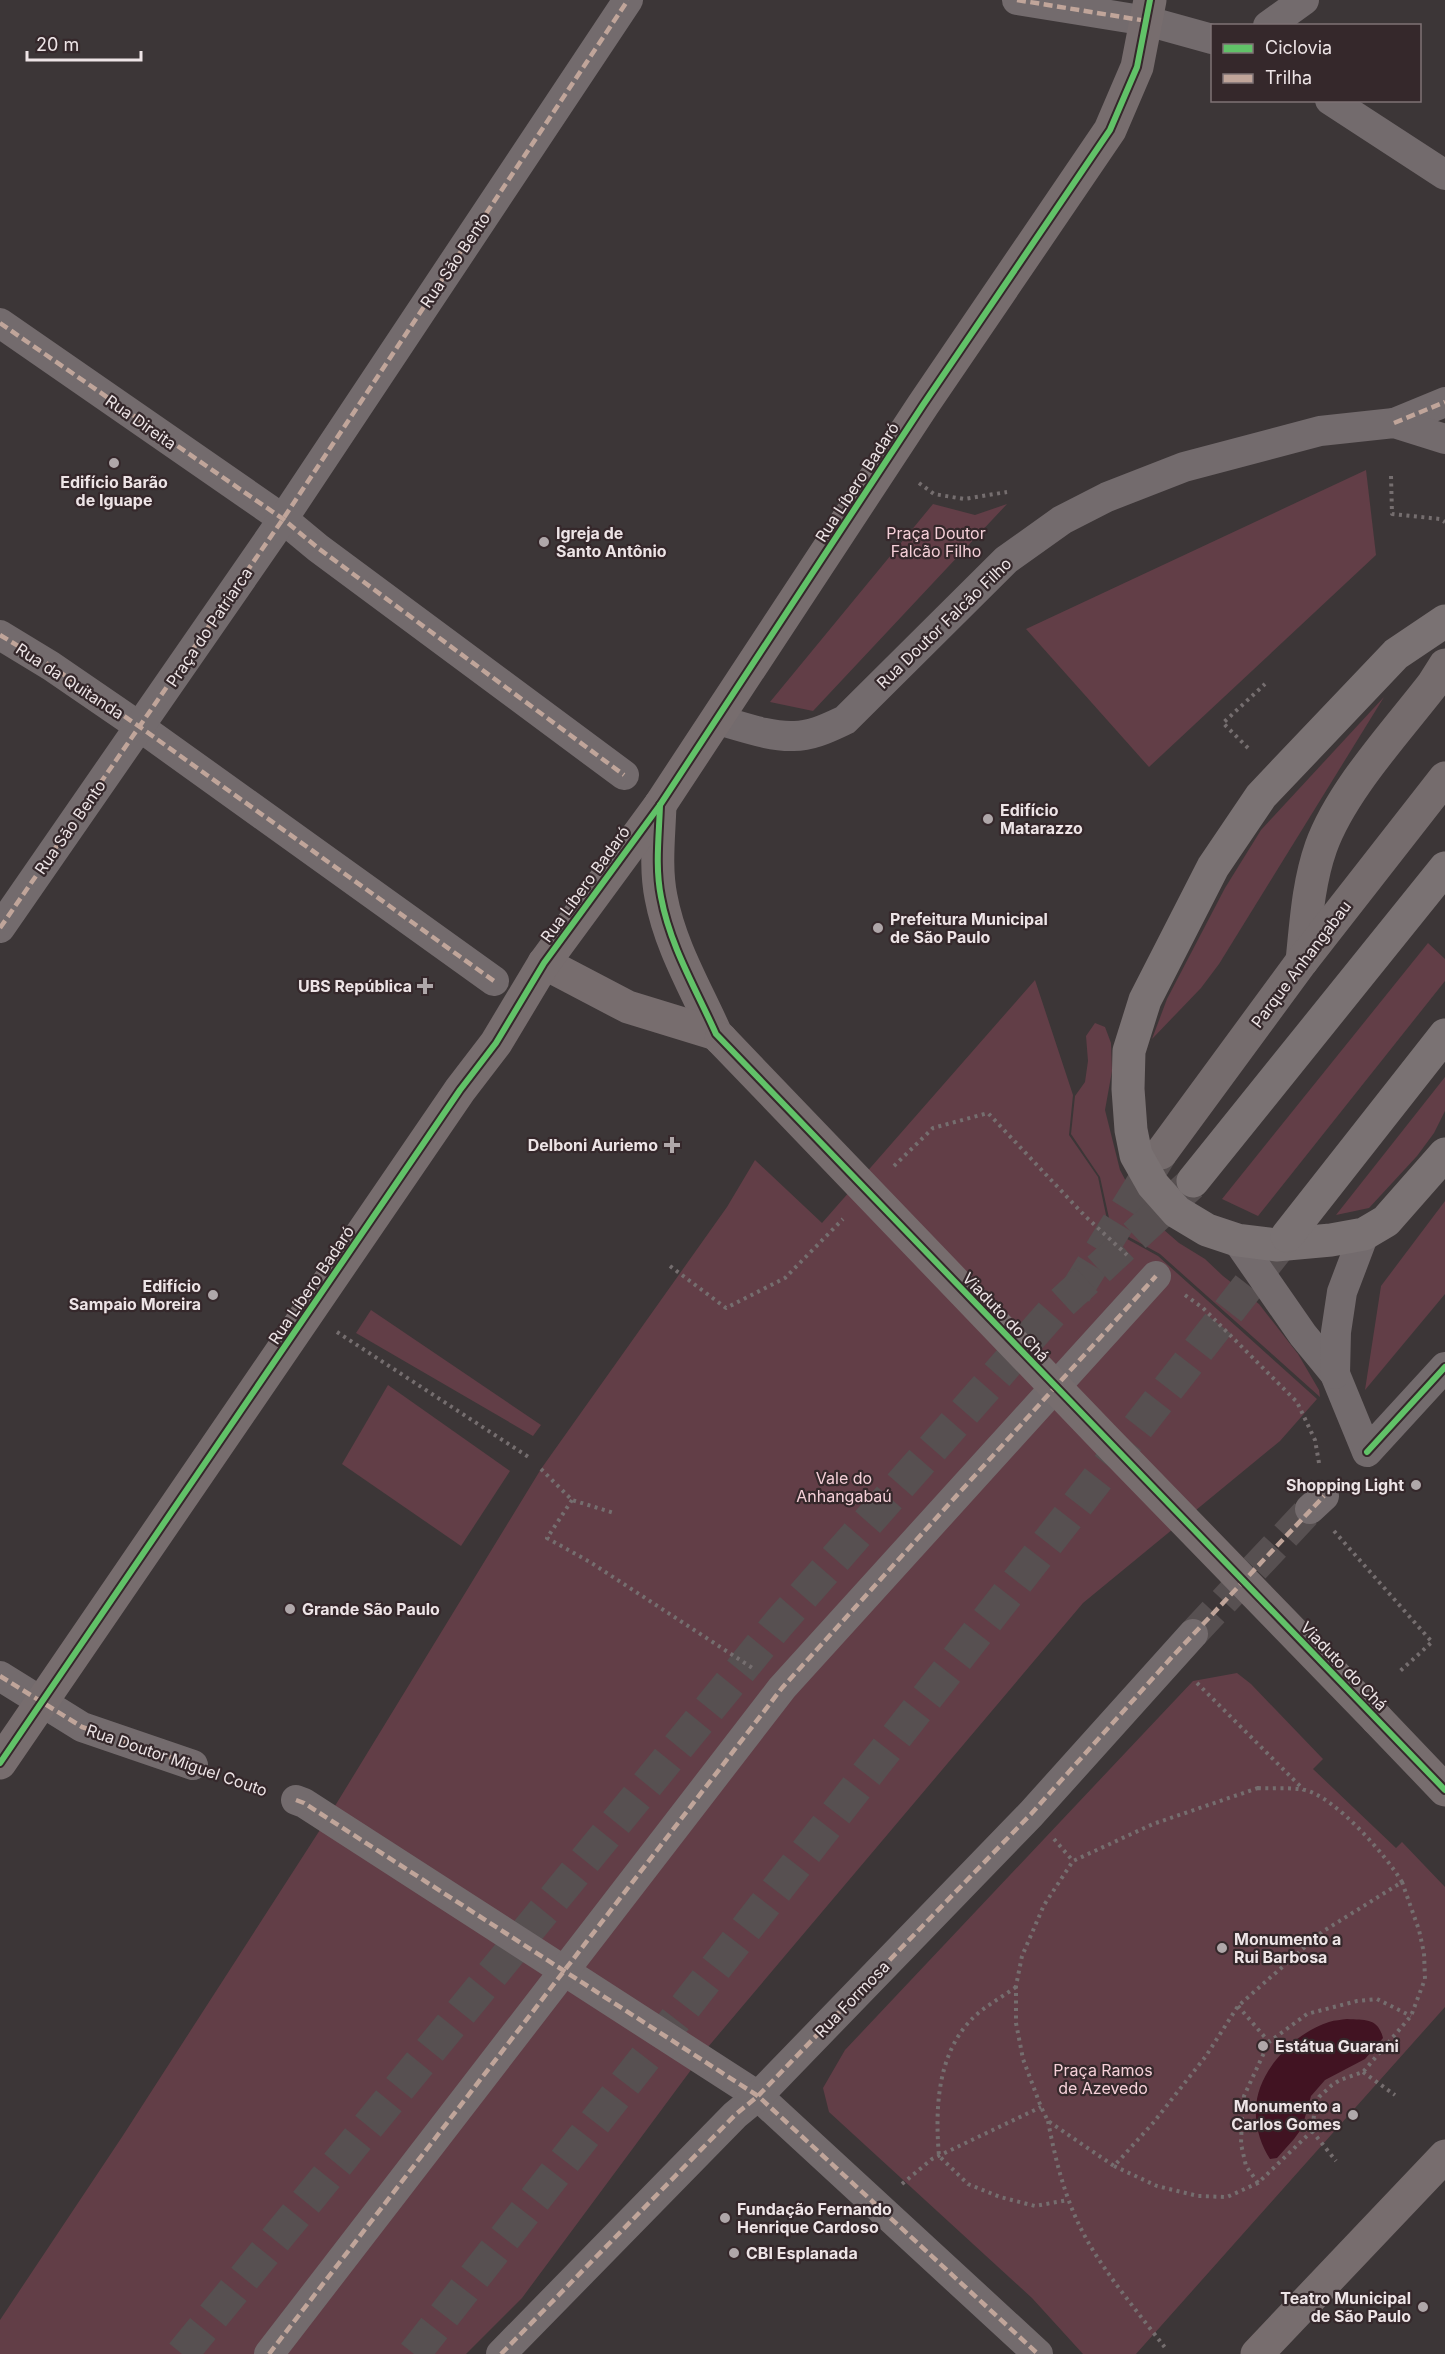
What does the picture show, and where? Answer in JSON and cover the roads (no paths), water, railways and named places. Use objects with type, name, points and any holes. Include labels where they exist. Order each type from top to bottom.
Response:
[{"type":"highway","points":[[1445,621],[1396,654],[1261,796],[1213,867],[1145,1000],[1129,1051],[1128,1089],[1131,1130],[1136,1155],[1154,1185],[1177,1212],[1207,1230],[1237,1240],[1285,1245],[1364,1234],[1386,1221],[1445,1154]]},
{"type":"highway","points":[[1193,1181],[1445,868]]},
{"type":"highway","points":[[1287,1236],[1445,1035]]},
{"type":"main road","name":"Rua Líbero Badaró","points":[[0,1763],[460,1090],[496,1043],[544,963],[660,805],[923,405],[1110,130],[1137,68],[1148,10]]},
{"type":"main road","points":[[1302,961],[1310,889],[1322,847],[1342,803],[1433,684],[1445,664]]},
{"type":"main road","name":"Parque Anhangabau","points":[[1161,1153],[1302,961],[1445,778]]},
{"type":"main road","name":"Viaduto do Chá","points":[[660,805],[658,865],[663,906],[674,945],[719,1036],[1445,1790]]},
{"type":"main road","name":"Viaduto do Chá","points":[[544,963],[628,1007],[719,1036]]},
{"type":"main road","points":[[1257,2354],[1445,2156]]},
{"type":"street","name":"Rua São Bento","points":[[282,519],[628,0]]},
{"type":"street","points":[[1017,0],[1148,10],[1211,39]]},
{"type":"street","points":[[1271,24],[1304,0]]},
{"type":"street","points":[[1333,102],[1445,175]]},
{"type":"street","name":"Rua Direita","points":[[0,323],[282,519]]},
{"type":"street","points":[[1394,423],[1445,402]]},
{"type":"street","name":"Rua Doutor Falcão Filho","points":[[717,720],[791,736],[817,732],[845,720],[1006,560],[1062,520],[1107,497],[1184,467],[1320,431],[1394,423],[1445,439]]},
{"type":"street","name":"Praça do Patriarca","points":[[140,727],[282,519]]},
{"type":"street","points":[[282,519],[624,775]]},
{"type":"street","name":"Rua da Quitanda","points":[[0,635],[51,666],[140,727]]},
{"type":"street","name":"Rua São Bento","points":[[0,928],[140,727]]},
{"type":"street","points":[[140,727],[494,981]]},
{"type":"street","points":[[1335,1374],[1336,1332],[1342,1292],[1364,1234]]},
{"type":"street","points":[[1237,1240],[1304,1335],[1335,1374],[1367,1452],[1445,1367]]},
{"type":"street","points":[[269,2354],[782,1688],[1156,1276]]},
{"type":"street","name":"Rua Formosa","points":[[501,2354],[735,2115],[758,2096],[1031,1814],[1193,1634]]},
{"type":"street","name":"Rua Doutor Miguel Couto","points":[[0,1676],[82,1727],[193,1765]]},
{"type":"street","points":[[296,1800],[758,2096],[1038,2354]]},
{"type":"tunnel","points":[[1075,1293],[1161,1153]]},
{"type":"tunnel","points":[[182,2354],[779,1623],[1055,1309],[1191,1184]]},
{"type":"tunnel","points":[[414,2354],[1277,1249]]},
{"type":"tunnel","points":[[1193,1634],[1310,1509]]},
{"type":"place","name":"Edifício Barão de Iguape","points":[[114,463]]},
{"type":"place","name":"Igreja de Santo Antônio","points":[[544,542]]},
{"type":"place","name":"Edifício Matarazzo","points":[[988,819]]},
{"type":"place","name":"Prefeitura Municipal de São Paulo","points":[[878,928]]},
{"type":"place","name":"UBS República","points":[[425,986]]},
{"type":"place","name":"Delboni Auriemo","points":[[672,1145]]},
{"type":"place","name":"Edifício Sampaio Moreira","points":[[213,1295]]},
{"type":"place","name":"Shopping Light","points":[[1416,1485]]},
{"type":"place","name":"Grande São Paulo","points":[[290,1609]]},
{"type":"place","name":"Monumento a Rui Barbosa","points":[[1222,1948]]},
{"type":"place","name":"Estátua Guarani","points":[[1263,2046]]},
{"type":"place","name":"Monumento a Carlos Gomes","points":[[1353,2115]]},
{"type":"place","name":"Fundação Fernando Henrique Cardoso","points":[[725,2218]]},
{"type":"place","name":"CBI Esplanada","points":[[734,2253]]},
{"type":"place","name":"Teatro Municipal de São Paulo","points":[[1423,2307]]},
{"type":"park label","name":"Praça Doutor Falcão Filho","points":[[936,542]]},
{"type":"park label","name":"Vale do Anhangabaú","points":[[844,1487]]},
{"type":"park label","name":"Praça Ramos de Azevedo","points":[[1103,2079]]}]
